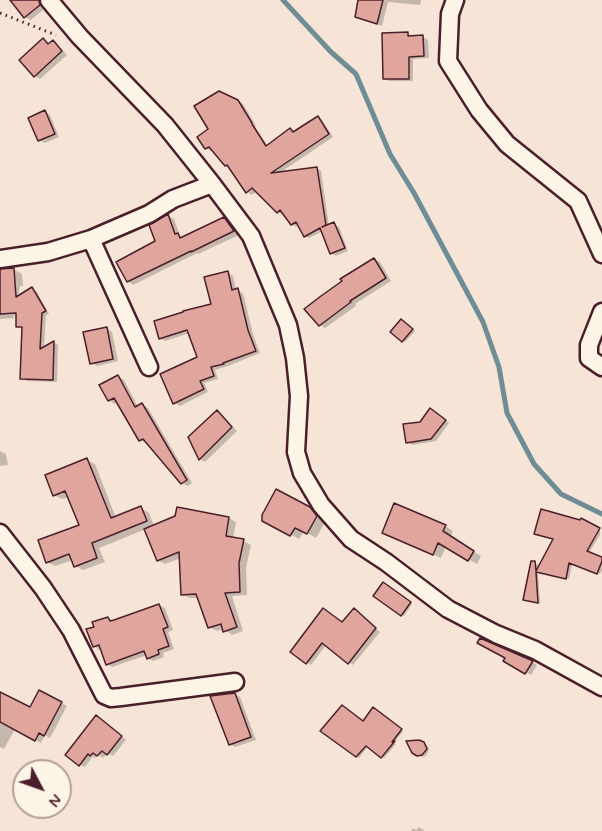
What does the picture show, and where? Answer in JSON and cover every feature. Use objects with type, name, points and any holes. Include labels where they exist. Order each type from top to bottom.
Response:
[{"type":"street","points":[[49,0],[80,37],[165,125],[251,236],[288,326],[295,358],[299,396],[296,452],[302,473],[321,505],[351,539],[386,562],[448,609],[496,634],[535,650],[602,687]]},
{"type":"street","points":[[455,0],[450,14],[448,61],[479,110],[507,144],[578,201],[602,254]]},
{"type":"street","points":[[0,259],[48,252],[91,239],[149,214],[172,200],[212,184]]},
{"type":"street","points":[[91,239],[149,367]]},
{"type":"street","points":[[602,312],[589,345],[589,358],[602,367]]},
{"type":"street","points":[[0,533],[43,588],[71,630],[104,695],[111,698],[235,682]]},
{"type":"path","points":[[0,13],[61,37]]},
{"type":"building","points":[[10,0],[39,0],[40,5],[24,18]]},
{"type":"building","points":[[358,0],[383,0],[377,24],[355,17]]},
{"type":"building","points":[[408,32],[408,36],[423,35],[424,56],[409,57],[409,79],[383,79],[382,33]]},
{"type":"building","points":[[43,38],[48,44],[53,40],[62,51],[34,77],[19,60]]},
{"type":"building","points":[[219,91],[238,100],[266,146],[290,128],[293,132],[318,116],[329,134],[271,173],[317,167],[326,225],[322,227],[334,222],[345,248],[330,254],[320,228],[304,237],[296,222],[291,225],[280,210],[277,213],[252,188],[246,193],[227,165],[225,166],[209,147],[205,149],[197,137],[208,129],[194,106]]},
{"type":"building","points":[[45,110],[55,134],[38,141],[28,118]]},
{"type":"building","points":[[168,214],[175,234],[178,233],[180,238],[224,217],[234,231],[127,282],[116,262],[155,241],[149,225]]},
{"type":"building","points":[[374,258],[386,278],[350,301],[319,326],[304,309],[342,281],[340,279]]},
{"type":"building","points":[[14,268],[16,297],[32,287],[46,311],[42,313],[40,349],[54,341],[53,380],[20,379],[22,327],[16,327],[16,313],[0,314],[0,269]]},
{"type":"building","points":[[228,271],[232,290],[238,288],[248,330],[256,351],[211,367],[214,376],[200,381],[204,389],[173,404],[160,374],[197,357],[187,330],[159,339],[154,321],[211,304],[204,277]]},
{"type":"building","points":[[401,319],[413,329],[402,342],[390,332]]},
{"type":"building","points":[[107,327],[113,359],[90,364],[83,332]]},
{"type":"building","points":[[118,375],[135,407],[142,403],[187,480],[181,484],[143,439],[139,441],[114,398],[108,401],[99,385]]},
{"type":"building","points":[[430,408],[446,420],[431,439],[406,443],[403,424],[420,422]]},
{"type":"building","points":[[217,410],[232,427],[199,460],[188,437]]},
{"type":"building","points":[[87,458],[111,518],[141,506],[147,521],[92,543],[97,558],[74,567],[69,554],[46,563],[38,540],[79,525],[65,491],[53,496],[45,475]]},
{"type":"building","points":[[276,489],[310,507],[317,516],[307,534],[295,528],[290,536],[262,521],[262,515]]},
{"type":"building","points":[[394,503],[446,525],[443,531],[474,551],[468,561],[438,543],[433,555],[382,533]]},
{"type":"building","points":[[177,507],[229,517],[226,536],[244,539],[239,563],[240,592],[225,593],[237,627],[223,632],[221,624],[208,628],[196,594],[181,595],[179,552],[157,561],[144,529],[175,516]]},
{"type":"building","points":[[541,509],[580,520],[581,518],[600,528],[587,551],[602,557],[602,561],[597,574],[569,563],[566,579],[536,572],[538,603],[523,600],[531,561],[535,561],[536,571],[553,539],[534,534]]},
{"type":"building","points":[[383,582],[411,602],[401,616],[373,596]]},
{"type":"building","points":[[159,604],[168,627],[163,629],[169,646],[158,650],[159,654],[147,659],[144,651],[106,665],[99,645],[93,647],[86,629],[94,627],[92,622],[108,617],[110,621],[114,620]]},
{"type":"building","points":[[323,608],[342,622],[354,608],[376,628],[348,664],[322,643],[306,664],[290,652]]},
{"type":"building","points":[[480,638],[533,661],[525,674],[503,661],[505,658],[477,643]]},
{"type":"building","points":[[39,690],[62,702],[44,736],[39,733],[35,741],[0,722],[0,692],[30,707]]},
{"type":"building","points":[[235,693],[251,737],[229,745],[210,696]]},
{"type":"building","points":[[342,705],[363,721],[373,707],[402,729],[381,758],[366,746],[356,757],[320,731]]},
{"type":"building","points":[[96,715],[122,736],[107,755],[102,751],[97,756],[93,753],[90,756],[88,754],[79,766],[65,755]]},
{"type":"building","points":[[406,741],[424,742],[427,749],[422,755],[417,756],[412,753]]},
{"type":"waterway","points":[[283,0],[331,52],[356,74],[390,154],[414,193],[483,322],[499,367],[507,413],[534,464],[561,494],[602,514]]}]
